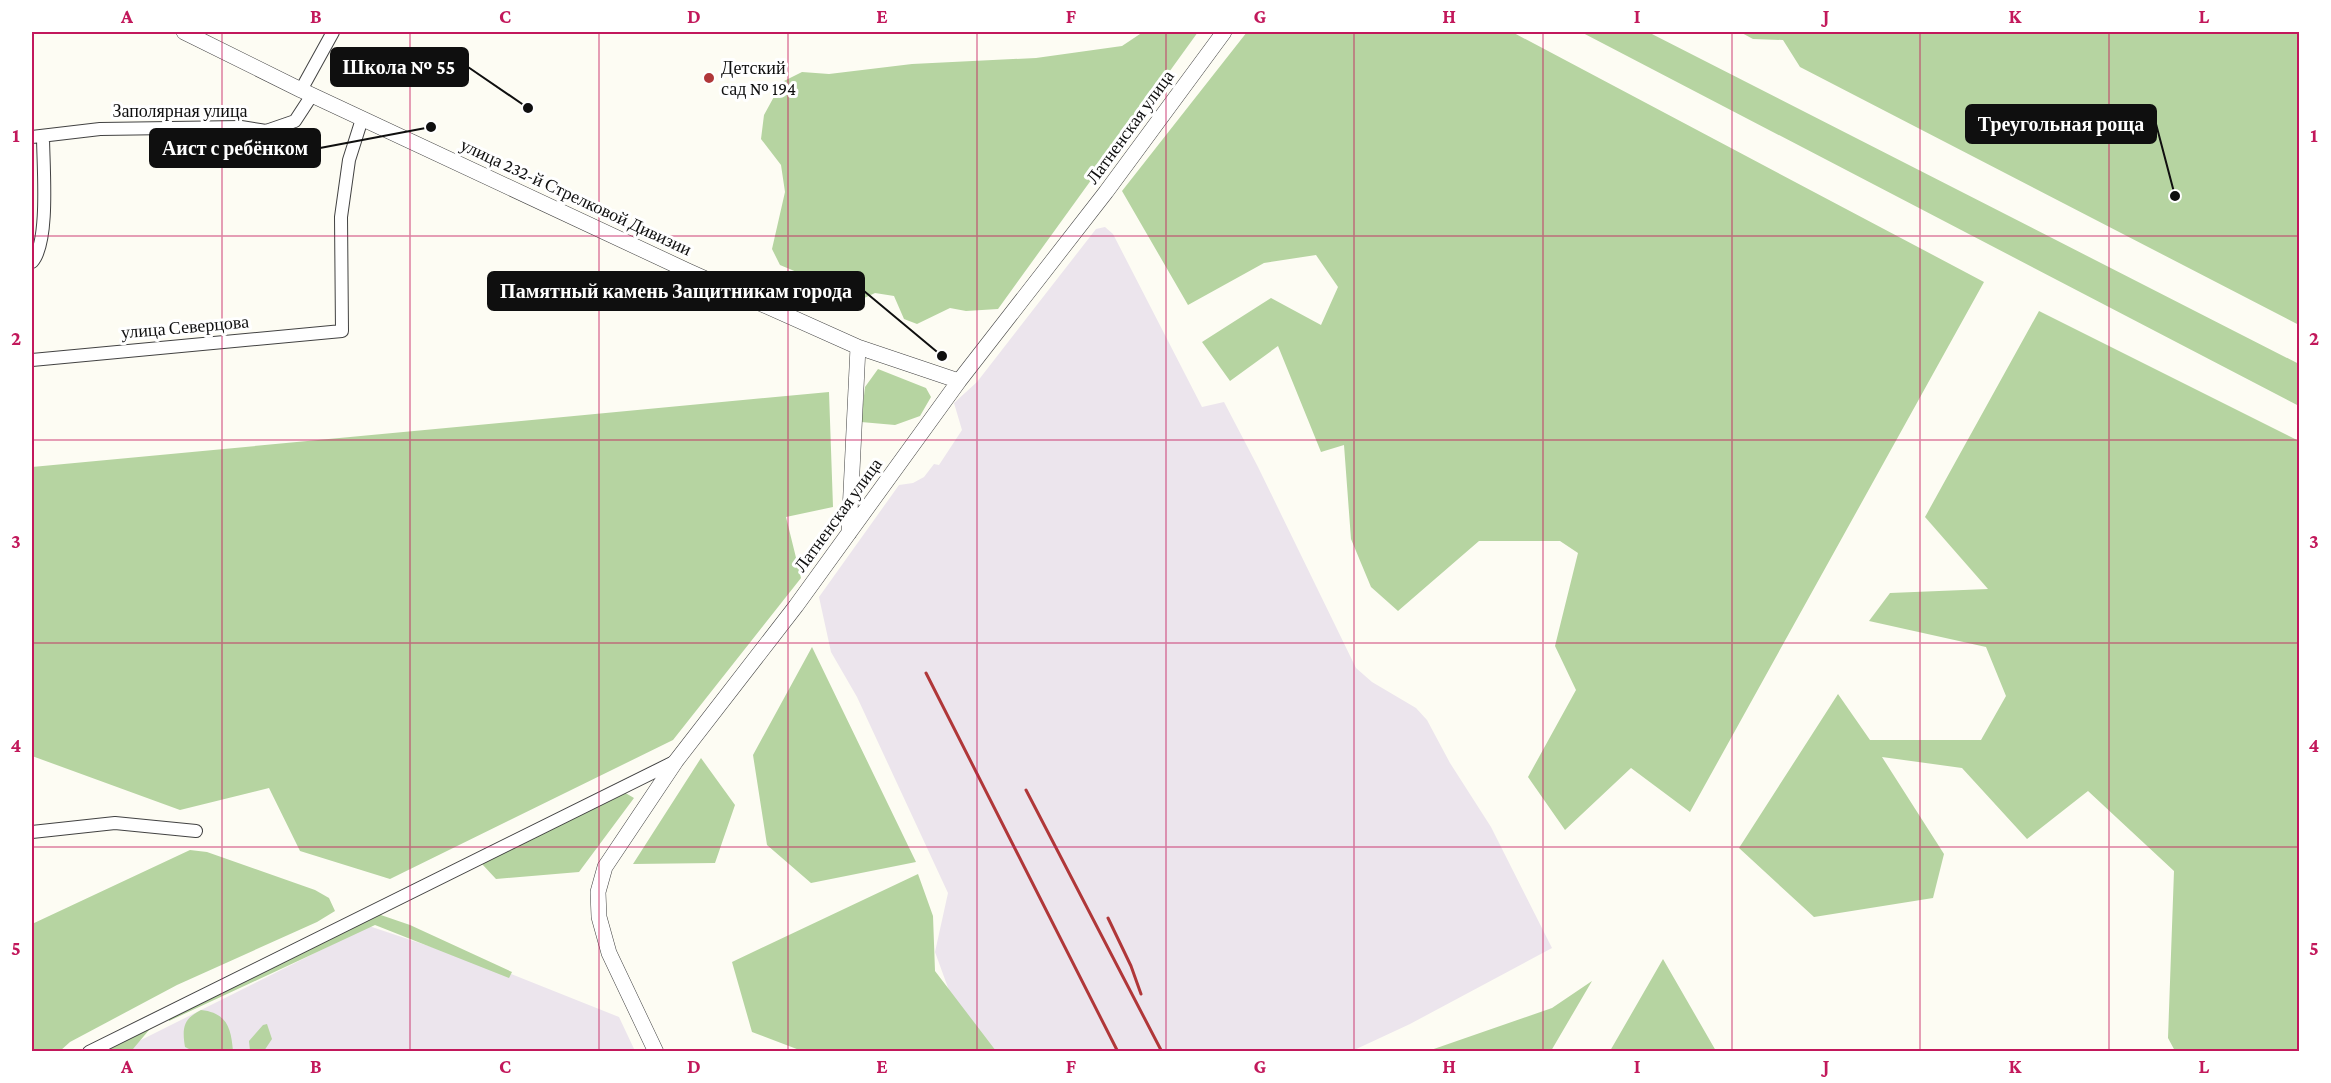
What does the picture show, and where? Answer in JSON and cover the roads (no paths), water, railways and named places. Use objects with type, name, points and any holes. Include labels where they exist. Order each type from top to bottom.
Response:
[{"type":"street","name":"улица 232-й Стрелковой Дивизии","points":[[184,32],[551,209],[858,347],[959,381]]},
{"type":"street","name":"Заполярная улица","points":[[37,137],[99,129],[242,127],[266,131],[295,121],[333,32]]},
{"type":"street","name":"Латненская улица","points":[[656,1052],[609,953],[599,917],[598,892],[605,867],[676,761],[796,606],[959,381],[1106,192],[1224,32]]},
{"type":"street","name":"улица Северцова","points":[[32,360],[342,331],[341,217],[349,160],[362,119]]},
{"type":"street","points":[[32,262],[38,252],[43,230],[37,137]]},
{"type":"street","points":[[849,533],[858,347]]},
{"type":"street","points":[[89,1052],[676,761]]},
{"type":"street","points":[[32,832],[115,823],[196,831]]},
{"type":"railway","points":[[926,673],[1118,1052]]},
{"type":"railway","points":[[1026,790],[1162,1052]]},
{"type":"railway","points":[[1108,918],[1131,966],[1141,994]]},
{"type":"place","name":"Детский сад № 194","points":[[709,78]]},
{"type":"place","name":"Школа № 55","points":[[528,108]]},
{"type":"place","name":"Аист с ребёнком","points":[[431,127]]},
{"type":"place","name":"Треугольная роща","points":[[2175,196]]},
{"type":"place","name":"Памятный камень Защитникам города","points":[[942,356]]}]
